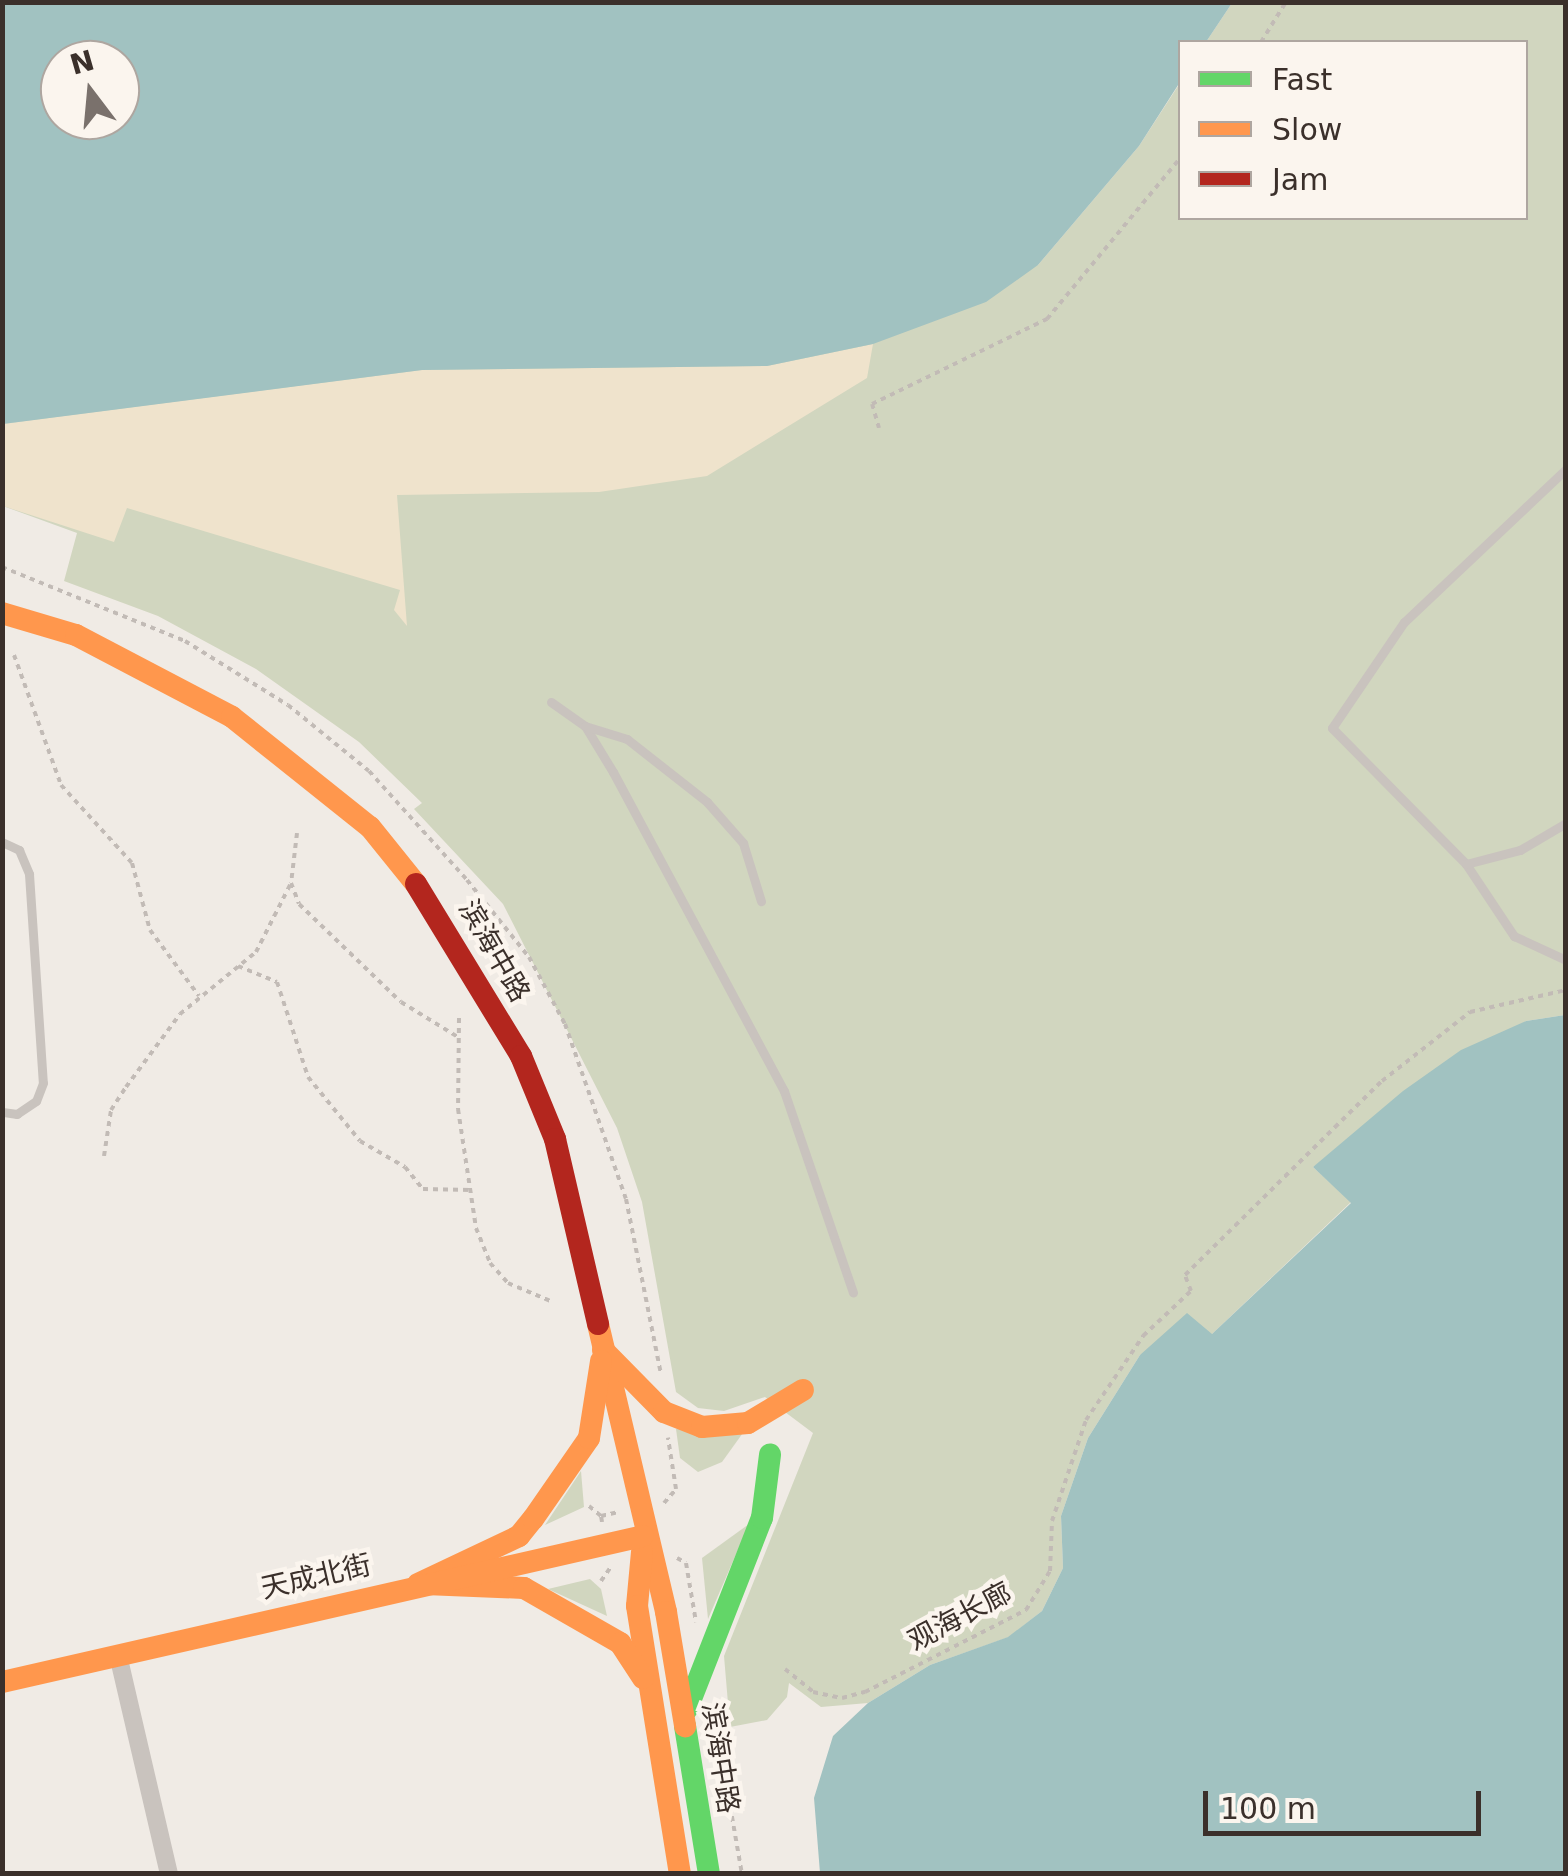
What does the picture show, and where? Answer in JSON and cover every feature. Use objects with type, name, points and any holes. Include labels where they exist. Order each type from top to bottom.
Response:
[{"type":"main road","name":"滨海中路","points":[[2,613],[76,635],[232,717],[301,767],[394,857],[430,902],[521,1056],[555,1139],[643,1536],[666,1612],[709,1874]]},
{"type":"main road","points":[[603,1350],[664,1412],[702,1427],[748,1423],[803,1390]]},
{"type":"main road","points":[[418,1584],[519,1536],[533,1519],[589,1438],[603,1350]]},
{"type":"main road","points":[[684,1720],[762,1518],[770,1454]]},
{"type":"main road","name":"滨海中路","points":[[643,1536],[637,1606],[680,1874]]},
{"type":"main road","name":"天成北街","points":[[2,1682],[418,1584],[643,1536]]},
{"type":"main road","points":[[418,1584],[524,1588],[620,1643],[651,1692]]},
{"type":"street","points":[[118,1655],[169,1874]]},
{"type":"lane","points":[[1566,469],[1404,622],[1332,728],[1466,864],[1514,936],[1566,960]]},
{"type":"lane","points":[[550,702],[584,726],[627,739],[707,802],[744,843],[761,900]]},
{"type":"lane","points":[[584,726],[784,1091],[853,1292]]},
{"type":"lane","points":[[1466,864],[1520,850],[1566,823]]},
{"type":"lane","points":[[2,842],[18,850],[29,874],[43,1082],[36,1102],[17,1114],[2,1112]]},
{"type":"path","points":[[1262,40],[1286,2]]},
{"type":"path","points":[[878,428],[872,404],[1047,319],[1178,160]]},
{"type":"path","points":[[14,655],[61,785],[114,837],[132,864],[150,930],[199,996]]},
{"type":"path","points":[[104,1156],[112,1110],[199,996],[266,939],[290,883],[298,834]]},
{"type":"path","points":[[290,883],[299,904],[401,1002],[458,1037]]},
{"type":"path","points":[[238,966],[277,982],[308,1077],[360,1141],[406,1168],[423,1189],[471,1190]]},
{"type":"path","name":"观海长廊","points":[[784,1669],[813,1692],[853,1695],[1026,1610],[1050,1571],[1052,1521],[1086,1420],[1143,1336],[1191,1291],[1185,1275],[1382,1081],[1470,1012],[1566,990]]},
{"type":"path","points":[[459,1018],[458,1109],[471,1190],[490,1263],[508,1283],[554,1302]]},
{"type":"path","points":[[589,1506],[600,1516]]},
{"type":"path","points":[[672,1556],[686,1563],[697,1629]]},
{"type":"path","points":[[601,1581],[610,1568]]},
{"type":"path","points":[[711,1695],[742,1874]]},
{"type":"green space","points":[[1232,3],[1565,3],[1565,1015],[1526,1021],[1313,1167],[1351,1202],[1211,1335],[1140,1355],[1088,1438],[1061,1516],[1063,1568],[1042,1611],[1009,1637],[930,1665],[868,1703],[821,1707],[789,1683],[787,1697],[767,1720],[730,1727],[724,1656],[813,1433],[765,1397],[724,1411],[698,1408],[676,1392],[642,1202],[617,1128],[503,904],[414,809],[422,803],[359,742],[256,669],[158,616],[64,581],[77,533],[3,506],[2,424],[1038,265],[1139,146],[1178,86],[1178,220],[1528,220],[1528,40],[1207,40]]},
{"type":"green space","points":[[676,1429],[745,1430],[722,1462],[698,1472],[680,1458]]},
{"type":"green space","points":[[581,1471],[584,1507],[545,1525]]},
{"type":"green space","points":[[749,1524],[708,1619],[702,1558]]},
{"type":"green space","points":[[590,1579],[601,1589],[607,1616],[548,1589]]},
{"type":"sand","points":[[873,344],[867,378],[707,476],[599,492],[397,495],[407,626],[394,610],[400,590],[127,508],[114,542],[3,506],[2,424],[422,370],[767,366]]},
{"type":"water","points":[[2,3],[1232,3],[1207,40],[1178,40],[1178,85],[1139,146],[1038,265],[986,302],[873,344],[767,366],[422,370],[3,424]]},
{"type":"water","points":[[1565,1015],[1565,1873],[820,1873],[814,1798],[833,1736],[868,1703],[930,1665],[1008,1637],[1042,1611],[1063,1568],[1061,1516],[1088,1438],[1140,1355],[1187,1313],[1212,1334],[1351,1203],[1313,1167],[1403,1091],[1461,1050],[1526,1021]]},
{"type":"traffic: fast","points":[[687,1709],[762,1518],[770,1455]]},
{"type":"traffic: fast","points":[[685,1726],[709,1874]]},
{"type":"traffic: slow","points":[[2,613],[76,635],[232,717],[370,827],[416,884]]},
{"type":"traffic: slow","points":[[598,1324],[666,1612],[685,1726]]},
{"type":"traffic: slow","points":[[603,1350],[664,1412],[702,1427],[748,1423],[803,1390]]},
{"type":"traffic: slow","points":[[418,1584],[519,1536],[533,1519],[589,1438],[601,1361]]},
{"type":"traffic: slow","points":[[2,1682],[643,1536]]},
{"type":"traffic: slow","points":[[642,1552],[637,1606],[680,1874]]},
{"type":"traffic: slow","points":[[425,1584],[524,1588],[620,1643],[643,1678]]},
{"type":"traffic: jam","points":[[416,884],[521,1056],[555,1139],[598,1324]]}]
